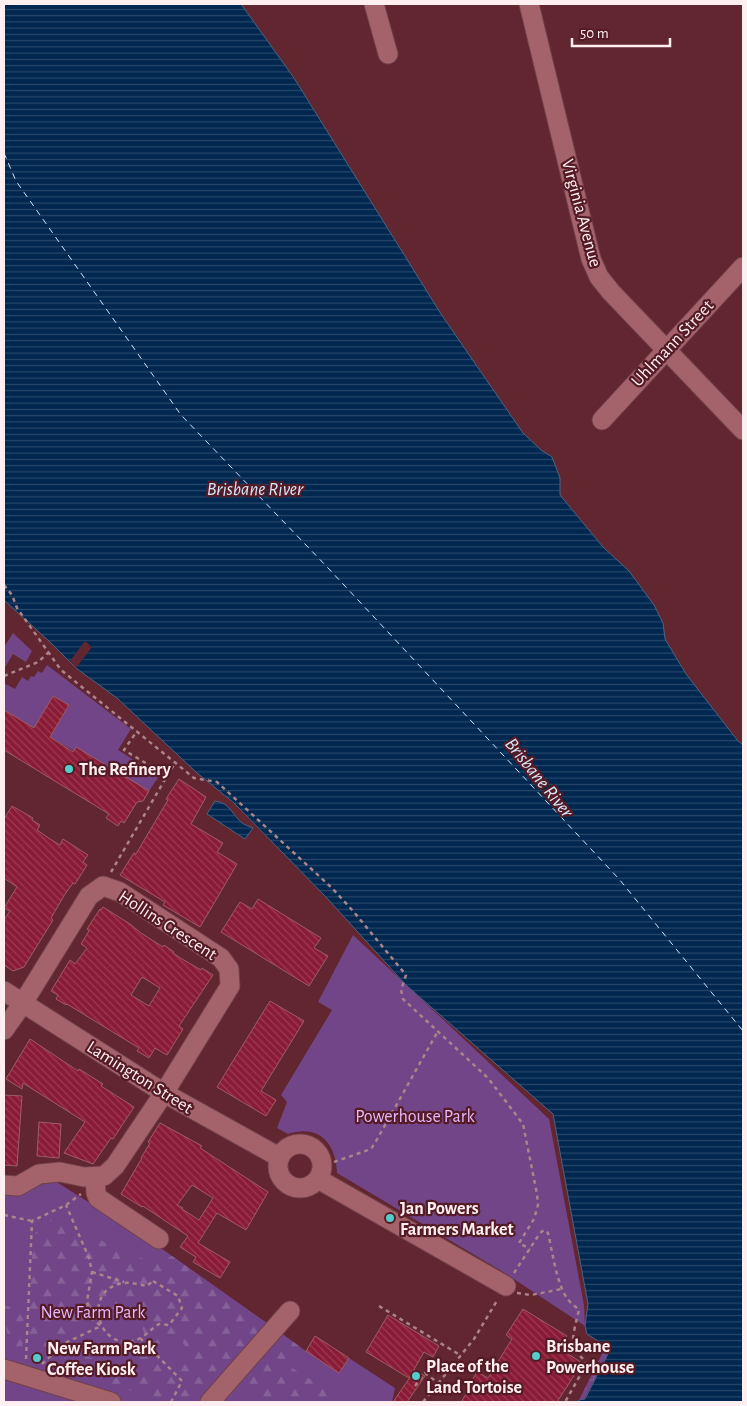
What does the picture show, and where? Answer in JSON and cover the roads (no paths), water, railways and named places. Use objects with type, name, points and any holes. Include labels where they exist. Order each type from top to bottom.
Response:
[{"type":"street","points":[[374,4],[388,54]]},
{"type":"street","name":"Virginia Avenue","points":[[529,4],[591,259],[599,277],[611,292],[743,430]]},
{"type":"street","name":"Uhlmann Street","points":[[602,420],[743,267]]},
{"type":"street","name":"Hollins Crescent","points":[[4,1030],[90,896],[103,886],[120,892],[221,958],[229,969],[230,986],[164,1093],[115,1166],[104,1176],[95,1177]]},
{"type":"street","name":"Lamington Street","points":[[4,991],[164,1093],[279,1157]]},
{"type":"street","points":[[304,1144],[311,1147],[321,1158],[323,1165],[322,1173],[313,1185],[306,1188],[292,1188],[281,1178],[278,1172],[277,1164],[279,1157],[289,1146],[304,1144]]},
{"type":"street","points":[[4,1185],[18,1186],[39,1174],[60,1172],[84,1177],[95,1177],[98,1198],[159,1239]]},
{"type":"street","points":[[318,1179],[506,1286]]},
{"type":"street","points":[[210,1402],[290,1311]]},
{"type":"street","points":[[4,1369],[111,1402]]},
{"type":"water","name":"Brisbane River","points":[[4,4],[241,4],[294,78],[441,314],[523,433],[541,450],[552,457],[560,478],[560,495],[603,547],[629,571],[654,605],[663,623],[665,639],[686,674],[743,745],[743,1402],[577,1402],[585,1399],[609,1352],[606,1346],[587,1334],[585,1326],[588,1304],[553,1114],[406,985],[326,897],[234,803],[196,772],[117,698],[76,668],[4,600]]},
{"type":"water","points":[[215,801],[224,804],[242,823],[253,828],[245,839],[207,814]]},
{"type":"place","name":"The Refinery","points":[[69,769]]},
{"type":"place","name":"Jan Powers Farmers Market","points":[[390,1218]]},
{"type":"place","name":"Brisbane Powerhouse","points":[[536,1356]]},
{"type":"place","name":"New Farm Park Coffee Kiosk","points":[[37,1358]]},
{"type":"place","name":"Place of the Land Tortoise","points":[[416,1376]]},
{"type":"park label","name":"Powerhouse Park","points":[[415,1116]]},
{"type":"park label","name":"New Farm Park","points":[[93,1312]]}]
